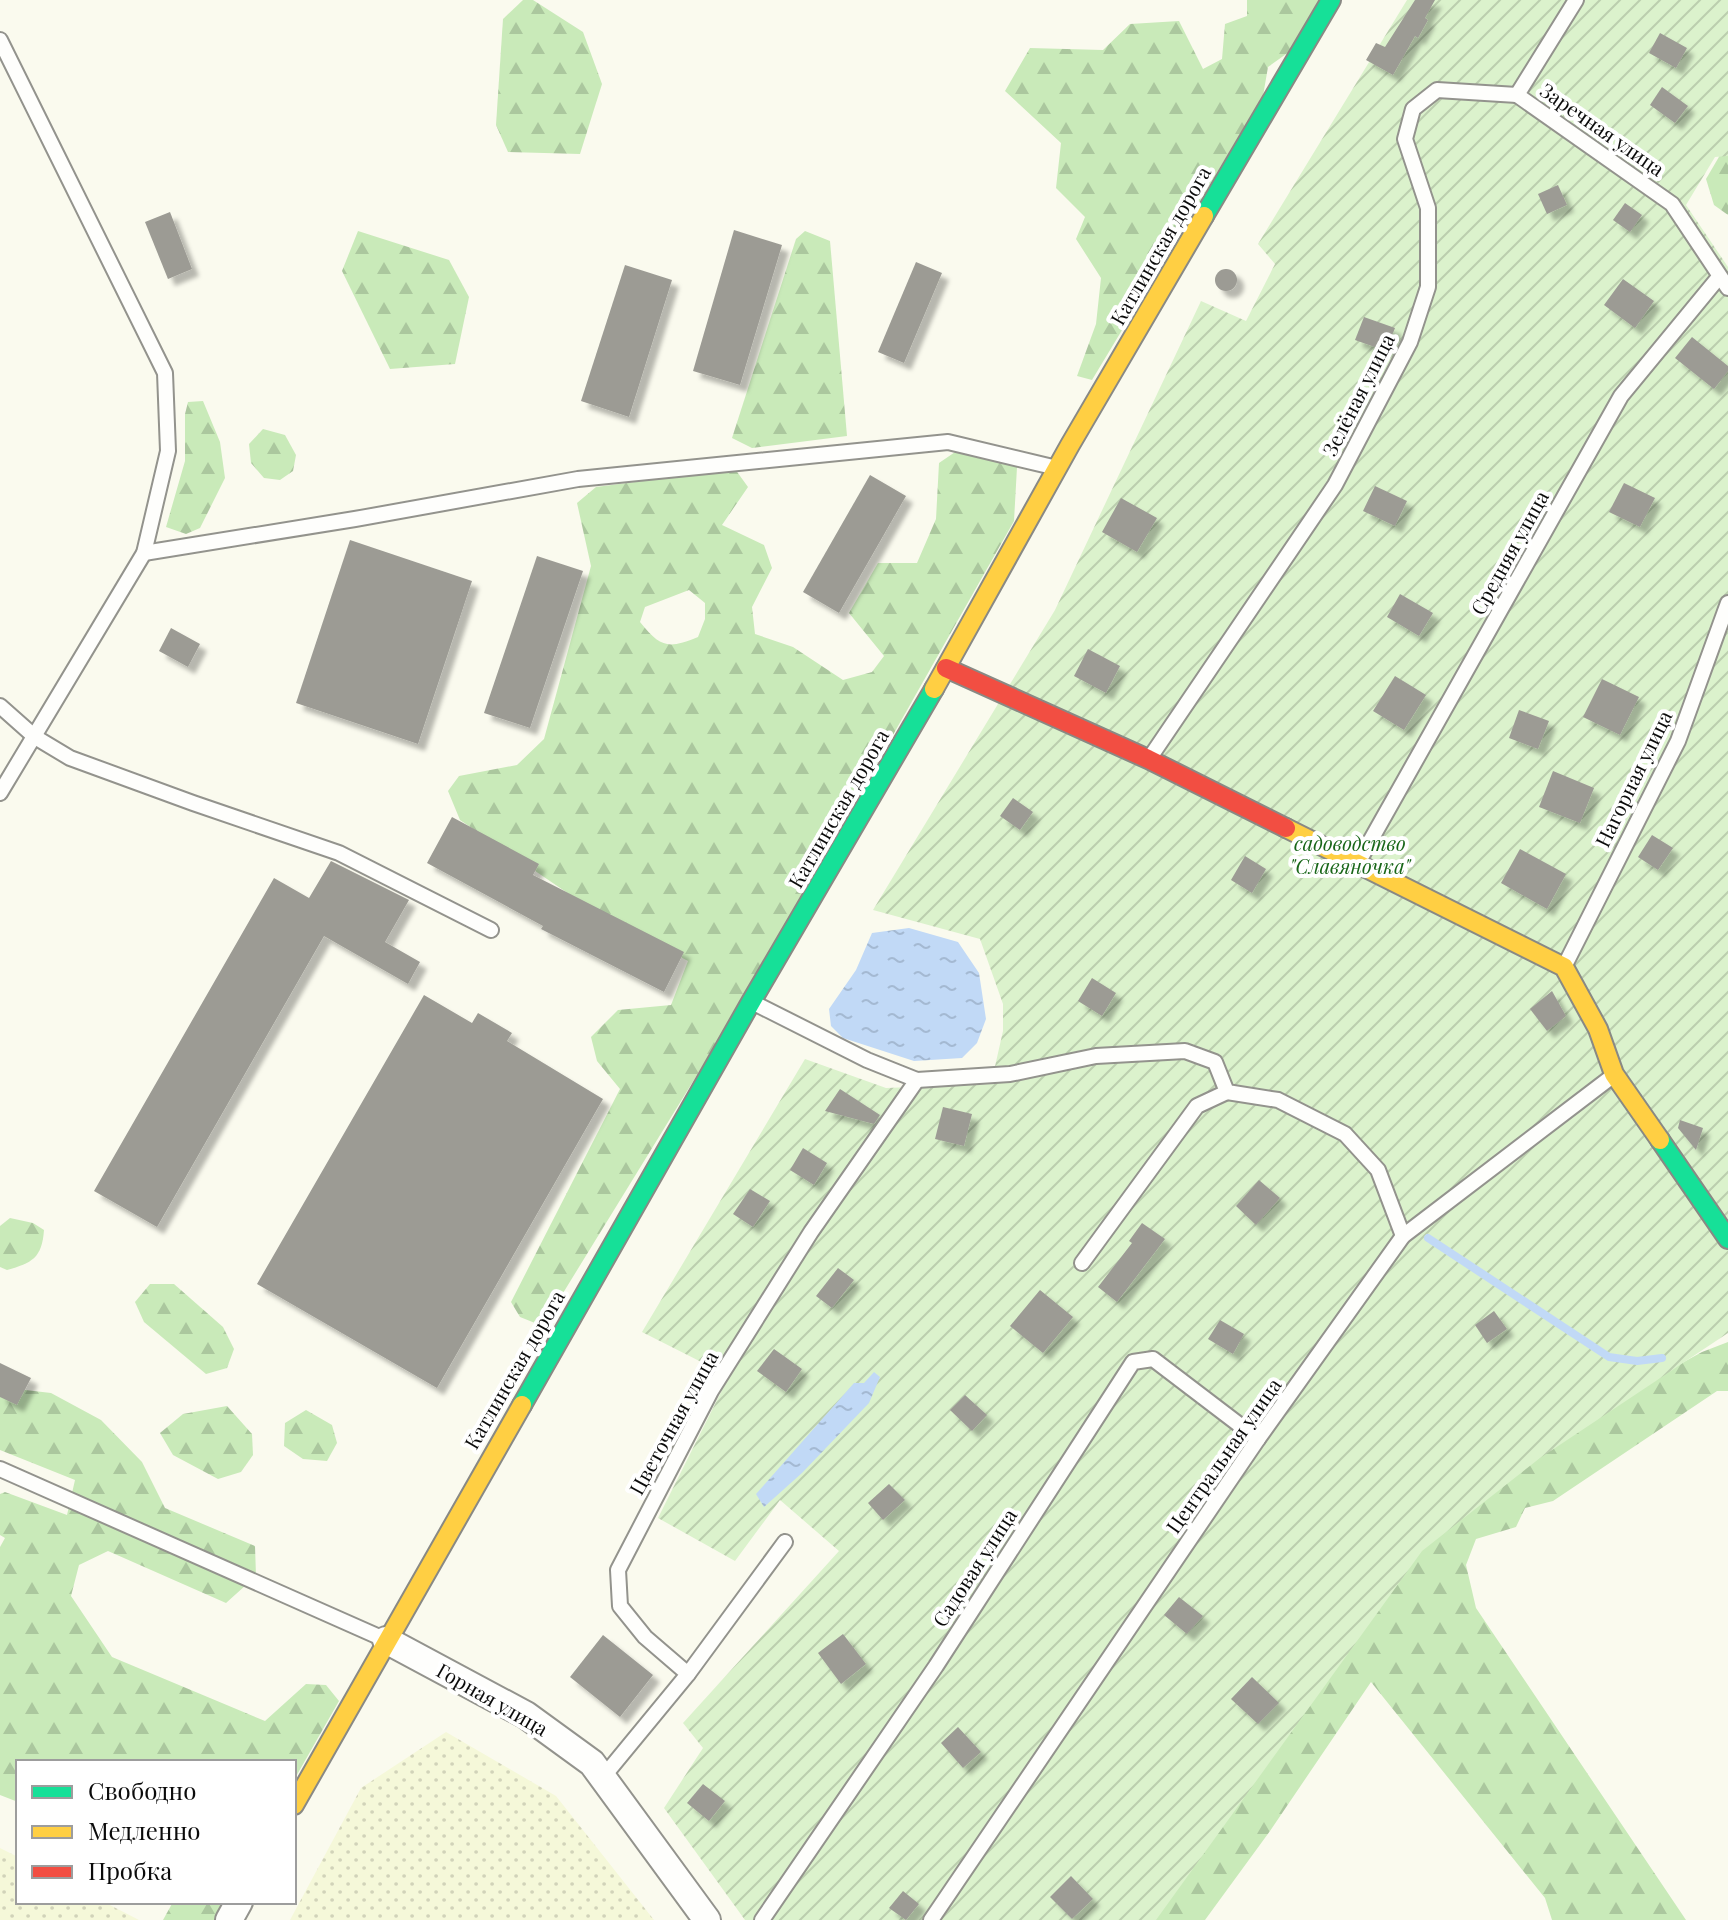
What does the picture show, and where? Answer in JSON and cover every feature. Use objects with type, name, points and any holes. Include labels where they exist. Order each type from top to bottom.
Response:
[{"type":"street","name":"Катлинская дорога","points":[[296,1801],[1057,469],[1331,0]]},
{"type":"street","points":[[946,668],[1148,759],[1564,967],[1598,1029],[1614,1074],[1728,1239]]},
{"type":"street","name":"Горная улица","points":[[386,1640],[526,1715],[592,1763],[707,1920]]},
{"type":"lane","name":"Заречная улица","points":[[1576,0],[1517,95],[1672,204],[1723,282]]},
{"type":"lane","points":[[0,40],[165,373],[168,451],[144,553],[0,793]]},
{"type":"lane","name":"Зелёная улица","points":[[1148,759],[1335,485],[1410,342],[1428,287],[1428,208],[1405,139],[1413,109],[1437,90],[1517,95]]},
{"type":"lane","name":"Средняя улица","points":[[1357,863],[1621,396],[1723,282]]},
{"type":"lane","points":[[144,553],[578,479],[948,442],[1057,469]]},
{"type":"lane","name":"Нагорная улица","points":[[1564,967],[1678,741],[1728,603]]},
{"type":"lane","points":[[0,706],[35,737],[70,758],[339,853],[491,930]]},
{"type":"lane","points":[[751,1002],[867,1060],[917,1080],[1010,1074],[1096,1056],[1185,1051],[1215,1062],[1227,1092]]},
{"type":"lane","name":"Центральная улица","points":[[931,1920],[1258,1439],[1403,1236],[1614,1074]]},
{"type":"lane","name":"Цветочная улица","points":[[688,1674],[645,1637],[620,1606],[618,1570],[711,1391],[811,1232],[917,1080]]},
{"type":"lane","points":[[1082,1263],[1197,1106],[1227,1092],[1278,1100],[1345,1134],[1378,1170],[1403,1236]]},
{"type":"lane","name":"Садовая улица","points":[[762,1920],[936,1666],[1133,1362],[1153,1359],[1258,1439]]},
{"type":"lane","points":[[0,1469],[386,1640]]},
{"type":"lane","points":[[604,1776],[688,1674],[785,1542]]},
{"type":"green space","points":[[523,0],[533,0],[583,32],[602,84],[580,154],[508,152],[496,125],[503,19]]},
{"type":"green space","points":[[1247,0],[1323,0],[1296,47],[1268,67],[1263,96],[1092,380],[1077,376],[1096,324],[1101,278],[1076,239],[1085,217],[1056,188],[1061,143],[1005,91],[1030,48],[1103,50],[1130,24],[1179,21],[1203,69],[1222,59],[1225,24],[1247,16]]},
{"type":"green space","name":"садоводство \"Славяночка\"","points":[[1407,0],[1728,0],[1728,156],[1715,157],[1686,205],[1728,267],[1728,1333],[1540,1458],[1422,1551],[1156,1920],[745,1920],[664,1808],[703,1748],[683,1723],[839,1551],[780,1500],[735,1561],[658,1518],[729,1376],[642,1332],[805,1059],[886,1088],[991,1084],[1003,1031],[1003,1004],[980,939],[873,910],[1055,610],[1201,301],[1246,321],[1275,264],[1258,244]]},
{"type":"green space","points":[[1728,149],[1728,215],[1714,205],[1706,179],[1723,150]]},
{"type":"green space","points":[[358,231],[449,260],[469,297],[455,364],[390,369],[342,271]]},
{"type":"green space","points":[[805,231],[830,241],[847,436],[752,448],[732,438],[796,239]]},
{"type":"green space","points":[[203,401],[220,442],[225,478],[200,528],[186,534],[166,527],[185,461],[188,402]]},
{"type":"green space","points":[[263,429],[285,435],[296,455],[293,471],[280,480],[264,478],[251,463],[249,444]]},
{"type":"green space","points":[[961,448],[1017,467],[1014,521],[743,1000],[552,1311],[535,1323],[520,1317],[511,1302],[620,1089],[597,1061],[591,1037],[618,1010],[671,1005],[688,961],[594,911],[460,820],[448,791],[459,776],[517,765],[544,739],[591,566],[577,503],[596,487],[735,469],[748,487],[722,525],[764,545],[772,568],[752,607],[755,634],[793,647],[843,680],[872,672],[884,656],[849,613],[878,563],[917,563],[936,519],[939,463]],"holes":[[[689,590],[705,603],[705,619],[698,637],[679,643],[660,641],[640,622],[645,607]]]},
{"type":"green space","points":[[10,1218],[33,1223],[44,1230],[41,1247],[34,1258],[7,1270],[0,1267],[0,1226]]},
{"type":"green space","points":[[150,1284],[174,1284],[223,1327],[234,1349],[227,1368],[206,1374],[144,1322],[135,1302]]},
{"type":"green space","points":[[1728,1342],[1728,1391],[1717,1391],[1553,1501],[1525,1508],[1516,1527],[1476,1539],[1466,1565],[1476,1608],[1686,1920],[1552,1920],[1545,1898],[1371,1682],[1205,1920],[1144,1920],[1302,1641],[1522,1451],[1702,1352]]},
{"type":"green space","points":[[0,1387],[51,1393],[101,1420],[142,1462],[165,1508],[255,1546],[256,1576],[226,1603],[108,1551],[79,1565],[71,1596],[112,1657],[265,1721],[306,1684],[326,1685],[339,1701],[296,1776],[296,1760],[16,1760],[16,1801],[0,1795],[0,1547],[5,1538],[0,1535],[0,1494],[5,1492],[67,1515],[75,1480],[0,1450]]},
{"type":"green space","points":[[227,1406],[252,1434],[253,1455],[241,1472],[218,1479],[173,1455],[160,1433],[183,1414]]},
{"type":"green space","points":[[306,1410],[332,1425],[337,1443],[327,1461],[303,1459],[284,1446],[285,1423]]},
{"type":"green space","points":[[446,1732],[556,1796],[654,1920],[290,1920],[361,1788]]},
{"type":"green space","points":[[0,1848],[16,1856],[16,1904],[108,1904],[139,1920],[0,1920]]},
{"type":"green space","points":[[172,1904],[223,1904],[214,1920],[163,1920]]},
{"type":"water","points":[[909,928],[958,942],[979,973],[986,1019],[977,1043],[962,1058],[914,1061],[843,1038],[831,1026],[829,1009],[856,970],[872,933]]},
{"type":"water","points":[[874,1372],[880,1377],[869,1403],[802,1473],[764,1507],[756,1494],[854,1383],[864,1383]]},
{"type":"building","points":[[1415,0],[1435,0],[1418,38],[1415,36],[1393,75],[1366,60],[1376,43],[1385,47]]},
{"type":"building","points":[[1660,33],[1687,48],[1676,68],[1649,53]]},
{"type":"building","points":[[1662,87],[1688,106],[1675,123],[1650,105]]},
{"type":"building","points":[[1558,185],[1567,205],[1547,214],[1538,194]]},
{"type":"building","points":[[1625,203],[1642,215],[1630,232],[1613,220]]},
{"type":"building","points":[[170,212],[192,269],[168,279],[145,222]]},
{"type":"building","points":[[734,230],[782,245],[740,385],[693,371]]},
{"type":"building","points":[[916,262],[942,273],[904,363],[878,352]]},
{"type":"building","points":[[625,265],[672,280],[629,417],[581,401]]},
{"type":"building","points":[[1222,269],[1230,269],[1237,280],[1230,291],[1222,291],[1215,284],[1215,276]]},
{"type":"building","points":[[1623,279],[1654,301],[1635,328],[1604,305]]},
{"type":"building","points":[[1364,317],[1395,328],[1386,351],[1355,340]]},
{"type":"building","points":[[1692,337],[1728,366],[1728,371],[1714,389],[1675,358]]},
{"type":"building","points":[[870,475],[906,496],[839,613],[803,592]]},
{"type":"building","points":[[1624,483],[1655,498],[1640,527],[1609,512]]},
{"type":"building","points":[[1375,486],[1407,501],[1395,526],[1363,511]]},
{"type":"building","points":[[1121,498],[1157,518],[1137,552],[1102,532]]},
{"type":"building","points":[[350,540],[472,581],[418,744],[296,703]]},
{"type":"building","points":[[537,556],[583,571],[530,728],[484,713]]},
{"type":"building","points":[[1400,594],[1433,613],[1419,636],[1387,617]]},
{"type":"building","points":[[171,628],[200,644],[188,667],[159,651]]},
{"type":"building","points":[[1088,649],[1120,666],[1106,693],[1074,676]]},
{"type":"building","points":[[1395,676],[1426,695],[1404,730],[1373,711]]},
{"type":"building","points":[[1602,679],[1639,697],[1620,735],[1583,717]]},
{"type":"building","points":[[1519,710],[1549,721],[1538,749],[1509,738]]},
{"type":"building","points":[[1553,771],[1594,788],[1580,823],[1539,807]]},
{"type":"building","points":[[1013,798],[1033,812],[1020,830],[1000,816]]},
{"type":"building","points":[[452,817],[539,864],[533,875],[684,952],[664,992],[541,929],[543,926],[427,863]]},
{"type":"building","points":[[1652,835],[1673,848],[1658,870],[1638,857]]},
{"type":"building","points":[[1520,849],[1566,874],[1547,909],[1501,883]]},
{"type":"building","points":[[1245,856],[1266,869],[1252,893],[1231,880]]},
{"type":"building","points":[[331,861],[409,900],[385,942],[420,962],[408,984],[324,936],[157,1227],[94,1191],[274,878],[309,898]]},
{"type":"building","points":[[1092,978],[1116,993],[1102,1016],[1078,1001]]},
{"type":"building","points":[[1552,991],[1566,1016],[1547,1031],[1530,1009]]},
{"type":"building","points":[[424,995],[472,1023],[478,1013],[512,1033],[507,1041],[603,1099],[437,1388],[257,1284]]},
{"type":"building","points":[[840,1089],[880,1115],[874,1124],[825,1111]]},
{"type":"building","points":[[943,1107],[972,1114],[964,1146],[935,1139]]},
{"type":"building","points":[[1680,1120],[1703,1128],[1696,1150],[1678,1128]]},
{"type":"building","points":[[803,1148],[827,1163],[814,1185],[790,1170]]},
{"type":"building","points":[[1259,1180],[1280,1198],[1256,1225],[1236,1206]]},
{"type":"building","points":[[750,1189],[770,1201],[753,1227],[733,1214]]},
{"type":"building","points":[[1142,1223],[1165,1239],[1117,1302],[1098,1287],[1132,1243],[1129,1241]]},
{"type":"building","points":[[838,1268],[854,1280],[832,1308],[816,1296]]},
{"type":"building","points":[[1040,1290],[1073,1317],[1043,1353],[1010,1326]]},
{"type":"building","points":[[1494,1311],[1507,1329],[1487,1343],[1475,1325]]},
{"type":"building","points":[[1220,1320],[1244,1334],[1233,1354],[1208,1339]]},
{"type":"building","points":[[774,1349],[802,1369],[786,1392],[757,1371]]},
{"type":"building","points":[[0,1363],[31,1378],[17,1405],[0,1397]]},
{"type":"building","points":[[965,1395],[987,1415],[972,1431],[950,1410]]},
{"type":"building","points":[[889,1484],[905,1500],[883,1520],[868,1503]]},
{"type":"building","points":[[1179,1597],[1203,1616],[1187,1634],[1164,1615]]},
{"type":"building","points":[[843,1634],[866,1664],[841,1684],[818,1653]]},
{"type":"building","points":[[603,1635],[653,1675],[620,1717],[570,1677]]},
{"type":"building","points":[[1252,1677],[1279,1703],[1258,1724],[1231,1699]]},
{"type":"building","points":[[958,1727],[981,1752],[963,1768],[941,1743]]},
{"type":"building","points":[[703,1784],[725,1801],[709,1821],[687,1803]]},
{"type":"building","points":[[1071,1876],[1093,1899],[1072,1919],[1050,1897]]},
{"type":"building","points":[[903,1891],[919,1904],[906,1920],[889,1908]]},
{"type":"waterway","points":[[1428,1238],[1609,1357],[1637,1361],[1662,1358]]},
{"type":"traffic: fast","points":[[1204,216],[1331,0]]},
{"type":"traffic: fast","points":[[522,1405],[751,1002],[934,689]]},
{"type":"traffic: fast","points":[[1660,1140],[1728,1239]]},
{"type":"traffic: slow","points":[[934,689],[1070,445],[1204,216]]},
{"type":"traffic: slow","points":[[1286,828],[1564,967],[1598,1029],[1614,1074],[1660,1140]]},
{"type":"traffic: slow","points":[[296,1801],[522,1405]]},
{"type":"traffic: jam","points":[[946,668],[1148,759],[1286,828]]}]
